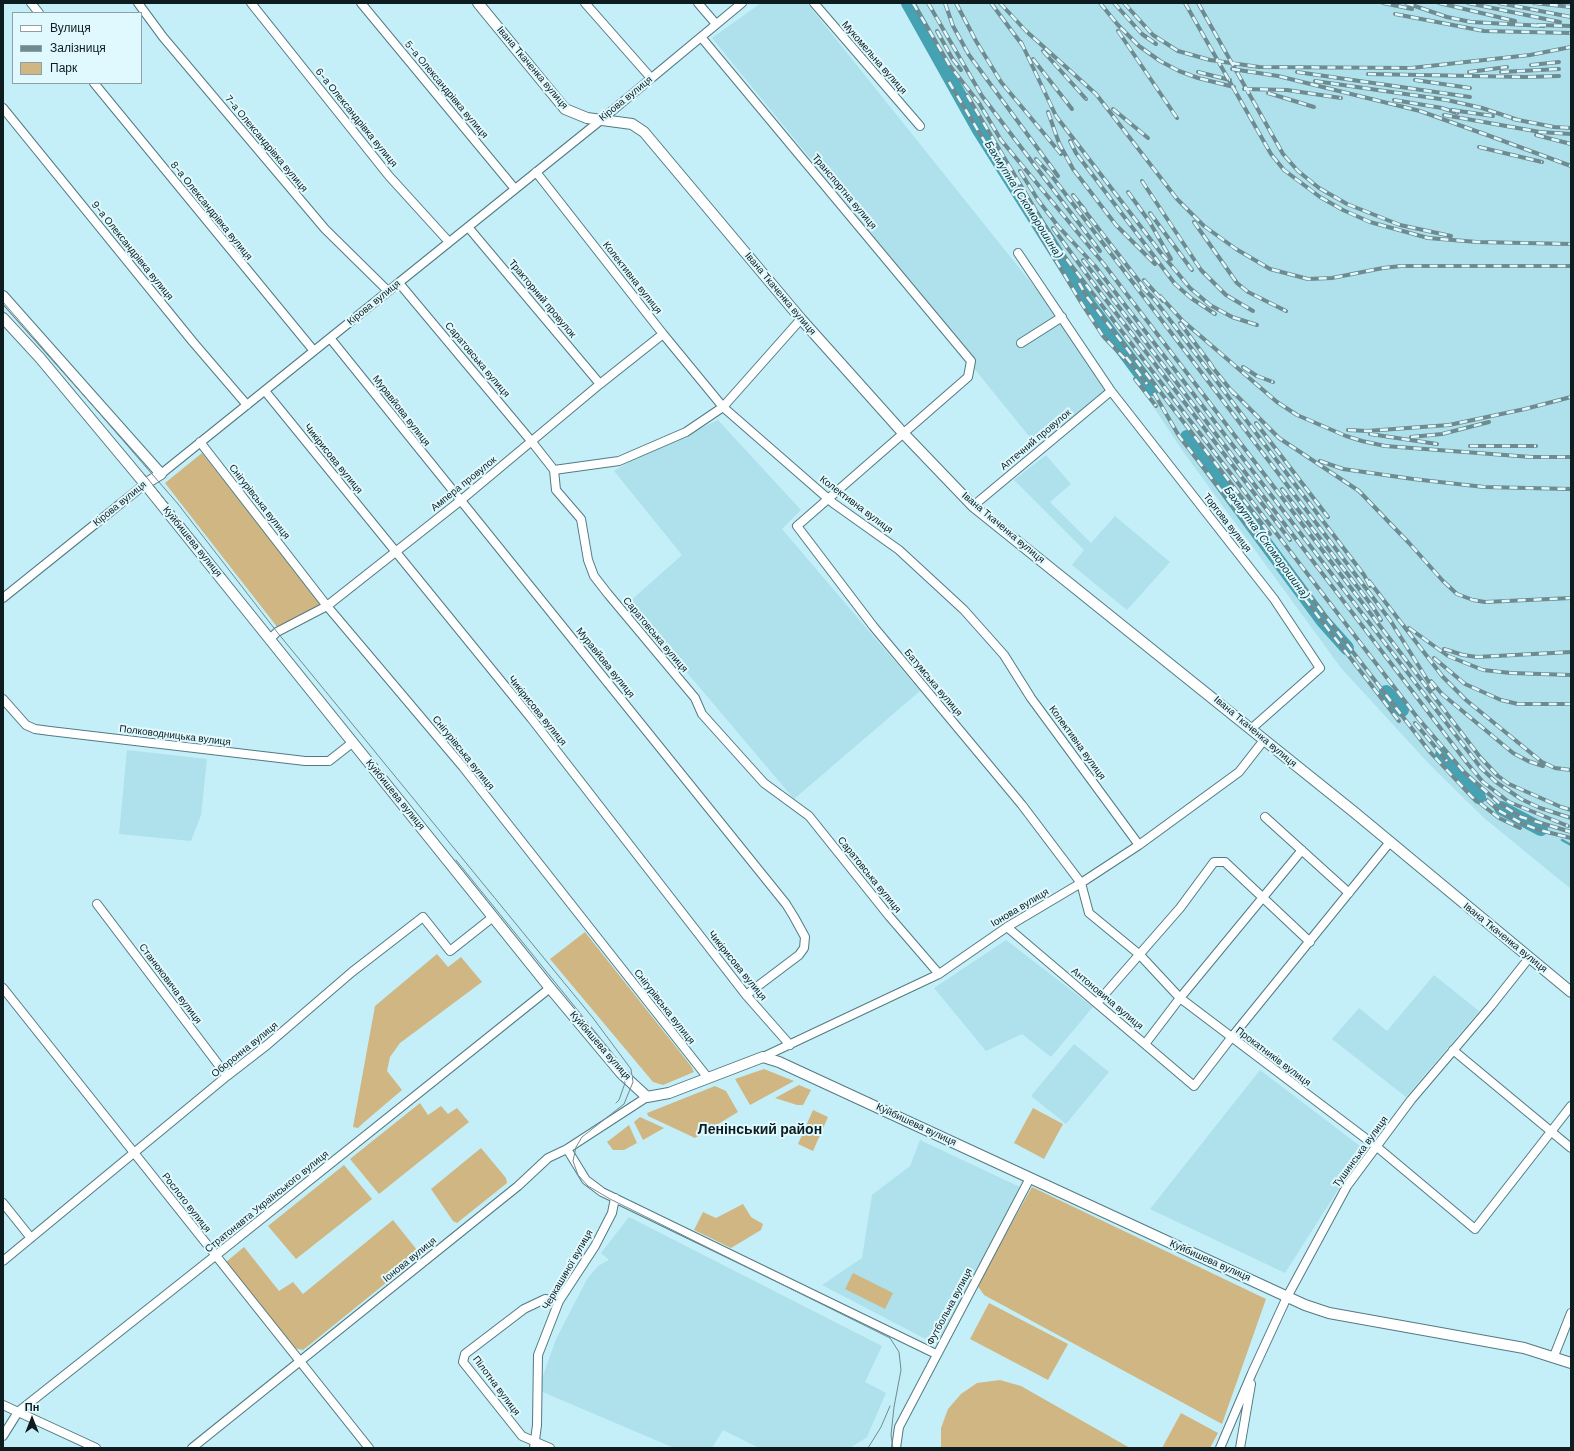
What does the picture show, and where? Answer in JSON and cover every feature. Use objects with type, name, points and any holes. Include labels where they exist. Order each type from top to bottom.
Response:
[{"type":"main road","name":"Івана Ткаченка вулиця","points":[[478,3],[565,109],[578,115],[632,124],[644,132],[801,319],[903,433],[973,506],[1251,729],[1571,992]]},
{"type":"main road","points":[[3,296],[161,474]]},
{"type":"main road","name":"Куйбишева вулиця","points":[[3,318],[40,358],[145,484],[550,988],[621,1073],[646,1097]]},
{"type":"main road","name":"Кірова вулиця","points":[[145,484],[161,474]]},
{"type":"main road","points":[[646,1097],[669,1093],[763,1057]]},
{"type":"main road","name":"Куйбишева вулиця","points":[[763,1057],[780,1062],[1305,1305],[1329,1313],[1524,1348],[1554,1356],[1571,1363]]},
{"type":"street","points":[[31,3],[37,12]]},
{"type":"street","name":"7-а Олександрівка вулиця","points":[[138,3],[163,37],[325,229],[388,292]]},
{"type":"street","name":"6-а Олександрівка вулиця","points":[[251,3],[389,176],[449,242]]},
{"type":"street","name":"5-а Олександрівка вулиця","points":[[361,3],[516,189]]},
{"type":"street","points":[[585,3],[652,78]]},
{"type":"street","points":[[698,3],[716,24]]},
{"type":"street","name":"Кірова вулиця","points":[[161,474],[516,189],[742,3]]},
{"type":"street","name":"Мукомельна вулиця","points":[[814,3],[920,126]]},
{"type":"street","name":"Транспортна вулиця","points":[[701,37],[971,361],[968,377],[903,433]]},
{"type":"street","name":"8-а Олександрівка вулиця","points":[[95,84],[314,351]]},
{"type":"street","name":"9-а Олександрівка вулиця","points":[[3,108],[192,342],[247,405]]},
{"type":"street","name":"Колективна вулиця","points":[[536,172],[663,334],[723,407],[829,499],[899,550],[964,610],[999,650],[1031,698],[1139,845]]},
{"type":"street","name":"Тракторний провулок","points":[[468,227],[600,384]]},
{"type":"street","points":[[1018,253],[1062,317],[1021,343]]},
{"type":"street","name":"Саратовська вулиця","points":[[399,283],[554,470],[556,490],[582,519],[588,560],[594,576],[608,594],[695,698],[702,714],[764,783],[809,816],[889,916],[939,974]]},
{"type":"street","name":"Торгова вулиця","points":[[1062,317],[1111,391],[1274,599],[1320,668],[1251,729]]},
{"type":"street","points":[[554,470],[619,462],[686,432],[723,407],[801,319]]},
{"type":"street","name":"Ампера провулок","points":[[270,639],[277,632],[327,606],[460,501],[600,384],[663,334]]},
{"type":"street","name":"Муравйова вулиця","points":[[330,338],[786,904],[805,937],[804,948],[799,955],[746,994]]},
{"type":"street","name":"Чикірисова вулиця","points":[[265,391],[531,718],[746,994],[790,1045]]},
{"type":"street","name":"Аптечний провулок","points":[[973,506],[1111,391]]},
{"type":"street","points":[[829,499],[903,433]]},
{"type":"street","name":"Снігурівська вулиця","points":[[200,442],[327,606],[463,767],[708,1078]]},
{"type":"street","name":"Кірова вулиця","points":[[3,598],[145,484]]},
{"type":"street","name":"Батумська вулиця","points":[[829,499],[797,526],[873,626],[1022,805],[1081,883]]},
{"type":"street","name":"Полководницька вулиця","points":[[3,699],[26,725],[35,729],[50,731],[305,761],[329,761],[352,743]]},
{"type":"street","name":"Іонова вулиця","points":[[763,1057],[939,974],[1007,927],[1081,883],[1139,845],[1239,772],[1264,740]]},
{"type":"street","points":[[1265,817],[1349,893]]},
{"type":"street","points":[[1231,1038],[1390,842]]},
{"type":"street","points":[[1145,1044],[1180,998],[1302,850]]},
{"type":"street","points":[[1097,1003],[1180,908],[1214,862],[1225,862],[1310,942]]},
{"type":"street","name":"Прокатників вулиця","points":[[1081,883],[1089,913],[1140,955],[1180,998],[1376,1147],[1475,1229],[1550,1132]]},
{"type":"street","name":"Станюковича вулиця","points":[[97,904],[227,1076]]},
{"type":"street","name":"Оборонна вулиця","points":[[3,1261],[227,1076],[267,1045],[352,972],[423,917],[450,951],[493,917]]},
{"type":"street","name":"Антоновича вулиця","points":[[1007,927],[1194,1086],[1231,1038]]},
{"type":"street","name":"Тушинська вулиця","points":[[1252,1373],[1287,1297],[1347,1186],[1411,1100],[1491,1006],[1529,958]]},
{"type":"street","name":"Рослого вулиця","points":[[3,988],[369,1448]]},
{"type":"street","name":"Стратонавта Українського вулиця","points":[[3,1436],[18,1412],[550,988]]},
{"type":"street","points":[[1453,1050],[1571,1148]]},
{"type":"street","name":"Іонова вулиця","points":[[192,1448],[518,1186],[548,1158],[567,1149],[646,1097]]},
{"type":"street","points":[[1550,1132],[1571,1106]]},
{"type":"street","points":[[567,1149],[586,1180],[602,1192],[936,1354]]},
{"type":"street","name":"Футбольна вулиця","points":[[896,1448],[899,1427],[936,1354],[1030,1178]]},
{"type":"street","name":"Черкашиної вулиця","points":[[534,1445],[537,1425],[538,1355],[560,1301],[595,1246],[612,1213],[616,1198]]},
{"type":"street","points":[[3,1203],[31,1238]]},
{"type":"street","name":"Пілотна вулиця","points":[[550,1448],[534,1445],[522,1436],[463,1362],[465,1354],[524,1309],[545,1299],[560,1301]]},
{"type":"street","points":[[1554,1356],[1571,1313]]},
{"type":"street","points":[[1220,1448],[1252,1373]]},
{"type":"street","points":[[1240,1448],[1252,1373]]},
{"type":"street","points":[[3,1405],[96,1448]]},
{"type":"shaded area","points":[[761,3],[807,3],[1113,385],[1037,446],[973,367],[974,359],[712,38]]},
{"type":"shaded area","points":[[903,3],[1571,3],[1571,889],[1484,818],[1430,765],[1341,668],[1182,450],[983,149]]},
{"type":"shaded area","points":[[718,420],[801,510],[782,529],[920,691],[794,799],[628,603],[682,555],[614,471],[636,458]]},
{"type":"shaded area","points":[[1046,455],[1071,484],[1050,502],[1091,543],[1115,516],[1170,562],[1127,610],[1072,565],[1084,550],[1014,480]]},
{"type":"shaded area","points":[[127,750],[207,759],[201,815],[191,841],[119,834]]},
{"type":"shaded area","points":[[1006,940],[1093,1007],[1051,1057],[1022,1034],[986,1051],[934,988]]},
{"type":"shaded area","points":[[1434,975],[1479,1011],[1406,1097],[1332,1039],[1359,1008],[1387,1031]]},
{"type":"shaded area","points":[[1074,1044],[1109,1072],[1066,1124],[1031,1096]]},
{"type":"shaded area","points":[[1260,1070],[1364,1149],[1285,1273],[1150,1209]]},
{"type":"shaded area","points":[[920,1140],[1020,1187],[937,1345],[822,1285],[862,1258],[872,1195],[910,1166]]},
{"type":"shaded area","points":[[629,1217],[882,1346],[865,1382],[886,1393],[867,1437],[850,1448],[759,1448],[723,1430],[712,1448],[674,1448],[538,1390],[556,1339],[587,1279],[598,1266],[609,1260],[601,1253]]},
{"type":"green space","points":[[202,453],[322,604],[278,628],[165,483]]},
{"type":"green space","points":[[585,932],[691,1066],[694,1072],[663,1085],[653,1082],[550,959]]},
{"type":"green space","points":[[437,954],[448,967],[461,957],[482,982],[400,1043],[390,1057],[387,1071],[402,1090],[358,1128],[353,1127],[375,1006]]},
{"type":"green space","points":[[764,1069],[794,1081],[750,1105],[735,1079]]},
{"type":"green space","points":[[799,1085],[811,1090],[803,1105],[797,1105],[775,1098]]},
{"type":"green space","points":[[715,1086],[726,1091],[738,1112],[695,1138],[648,1116],[647,1113]]},
{"type":"green space","points":[[420,1103],[428,1115],[441,1106],[448,1114],[457,1108],[469,1122],[379,1194],[350,1159]]},
{"type":"green space","points":[[1033,1108],[1063,1124],[1044,1159],[1014,1143]]},
{"type":"green space","points":[[813,1110],[828,1117],[813,1151],[798,1144]]},
{"type":"green space","points":[[640,1117],[664,1128],[643,1140],[634,1122]]},
{"type":"green space","points":[[629,1125],[637,1143],[624,1150],[613,1150],[607,1142]]},
{"type":"green space","points":[[481,1148],[506,1178],[507,1183],[457,1223],[453,1221],[431,1189]]},
{"type":"green space","points":[[344,1165],[372,1199],[296,1259],[268,1226]]},
{"type":"green space","points":[[1032,1187],[1266,1299],[1222,1424],[984,1295],[977,1285]]},
{"type":"green space","points":[[743,1204],[751,1217],[763,1224],[761,1230],[731,1248],[694,1230],[703,1212],[716,1218]]},
{"type":"green space","points":[[393,1220],[417,1250],[418,1257],[303,1350],[294,1348],[226,1262],[244,1247],[279,1291],[293,1282],[303,1294]]},
{"type":"green space","points":[[853,1273],[893,1293],[885,1309],[845,1289]]},
{"type":"green space","points":[[989,1303],[1068,1344],[1048,1380],[970,1339]]},
{"type":"green space","points":[[1000,1380],[1021,1386],[1130,1448],[941,1448],[941,1428],[948,1409],[961,1394],[977,1383]]},
{"type":"green space","points":[[1181,1413],[1218,1433],[1210,1448],[1162,1448]]},
{"type":"waterway","name":"Бахмутка (Скоморошина)","points":[[908,3],[979,130],[1090,306],[1152,389]]},
{"type":"waterway","name":"Бахмутка (Скоморошина)","points":[[1187,437],[1323,621],[1347,648]]},
{"type":"waterway","name":"Бахмутка (Скоморошина)","points":[[1386,692],[1402,710]]},
{"type":"waterway","name":"Бахмутка (Скоморошина)","points":[[1442,755],[1479,797]]},
{"type":"waterway","name":"Бахмутка (Скоморошина)","points":[[1501,808],[1541,829]]},
{"type":"waterway","name":"Бахмутка (Скоморошина)","points":[[1562,840],[1571,845]]},
{"type":"tram line","points":[[3,302],[178,504],[277,632],[593,1018],[631,1069],[633,1082],[624,1104],[582,1137],[576,1147],[573,1161],[578,1175],[588,1186],[610,1199],[890,1338],[899,1352],[901,1370],[894,1407],[891,1435],[893,1448]]},
{"type":"tram line","points":[[144,474],[226,576]]},
{"type":"tram line","points":[[456,860],[622,1065],[625,1083],[619,1100],[616,1103]]},
{"type":"tram line","points":[[868,1448],[881,1427],[890,1406]]},
{"type":"railway","points":[[913,3],[950,66],[979,103],[1001,140],[1103,263],[1480,757],[1498,776],[1509,784],[1571,810]]},
{"type":"railway","points":[[928,3],[982,96],[1100,251]]},
{"type":"railway","points":[[945,3],[953,26],[969,55],[1058,176]]},
{"type":"railway","points":[[956,3],[976,41],[1001,82],[1061,154]]},
{"type":"railway","points":[[991,3],[1023,46]]},
{"type":"railway","points":[[1000,3],[1026,31],[1096,94],[1177,199],[1204,226],[1236,249],[1270,269],[1308,279],[1332,278],[1401,266],[1571,266]]},
{"type":"railway","points":[[1100,3],[1118,25],[1139,46],[1160,61],[1179,71],[1198,78],[1234,87]]},
{"type":"railway","points":[[1114,3],[1142,34],[1156,44]]},
{"type":"railway","points":[[1124,3],[1153,35],[1178,51],[1210,60],[1259,67],[1411,68],[1530,55],[1571,47]]},
{"type":"railway","points":[[1185,3],[1271,154],[1284,170],[1320,197],[1343,210],[1370,222],[1428,238],[1477,242],[1571,244]]},
{"type":"railway","points":[[1198,3],[1283,154],[1298,171],[1319,188],[1347,204],[1400,225],[1451,236]]},
{"type":"railway","points":[[1383,3],[1412,9]]},
{"type":"railway","points":[[1406,3],[1447,17],[1471,22],[1544,26]]},
{"type":"railway","points":[[1439,3],[1515,21]]},
{"type":"railway","points":[[1468,3],[1560,22]]},
{"type":"railway","points":[[1499,3],[1571,17]]},
{"type":"railway","points":[[1534,3],[1571,7]]},
{"type":"railway","points":[[1395,14],[1484,31],[1571,33]]},
{"type":"railway","points":[[1538,25],[1571,26]]},
{"type":"railway","points":[[937,31],[952,58],[961,70]]},
{"type":"railway","points":[[1118,31],[1177,118]]},
{"type":"railway","points":[[1021,42],[1056,116],[1161,253],[1190,288],[1210,305],[1232,317],[1257,325]]},
{"type":"railway","points":[[1043,51],[1086,99]]},
{"type":"railway","points":[[1033,59],[1072,109]]},
{"type":"railway","points":[[1531,65],[1559,62]]},
{"type":"railway","points":[[1469,72],[1507,67]]},
{"type":"railway","points":[[1232,69],[1278,76],[1420,111],[1484,134]]},
{"type":"railway","points":[[1501,72],[1559,69]]},
{"type":"railway","points":[[1198,72],[1230,80]]},
{"type":"railway","points":[[1297,72],[1470,97]]},
{"type":"railway","points":[[1368,74],[1526,77],[1559,76]]},
{"type":"railway","points":[[1415,80],[1470,88]]},
{"type":"railway","points":[[1315,81],[1447,100],[1482,108],[1518,120]]},
{"type":"railway","points":[[949,82],[1082,304],[1103,336],[1128,362]]},
{"type":"railway","points":[[1244,89],[1287,90],[1341,98]]},
{"type":"railway","points":[[1268,93],[1314,107]]},
{"type":"railway","points":[[967,95],[1058,248],[1417,717],[1464,772],[1499,803],[1521,817],[1571,832]]},
{"type":"railway","points":[[1394,100],[1442,108],[1457,113]]},
{"type":"railway","points":[[1113,109],[1148,138]]},
{"type":"railway","points":[[1452,110],[1493,116]]},
{"type":"railway","points":[[1048,112],[1059,143],[1073,169],[1116,225],[1155,264]]},
{"type":"railway","points":[[1444,115],[1540,132],[1571,134]]},
{"type":"railway","points":[[1513,119],[1554,127],[1571,128]]},
{"type":"railway","points":[[1479,132],[1571,166]]},
{"type":"railway","points":[[1536,135],[1571,144]]},
{"type":"railway","points":[[1070,141],[1076,153],[1175,284],[1191,298],[1215,314]]},
{"type":"railway","points":[[1479,147],[1542,162]]},
{"type":"railway","points":[[1036,159],[1051,175],[1390,620],[1433,689]]},
{"type":"railway","points":[[1020,171],[1038,200],[1058,226],[1095,266],[1481,768],[1496,782],[1521,799],[1540,808],[1571,818]]},
{"type":"railway","points":[[1142,181],[1201,270],[1226,295],[1253,311]]},
{"type":"railway","points":[[1128,192],[1149,221],[1171,259]]},
{"type":"railway","points":[[1073,195],[1085,210]]},
{"type":"railway","points":[[1081,206],[1146,290]]},
{"type":"railway","points":[[1150,213],[1192,270]]},
{"type":"railway","points":[[1194,222],[1237,283],[1248,292],[1286,311]]},
{"type":"railway","points":[[1053,228],[1096,287],[1290,540]]},
{"type":"railway","points":[[1083,260],[1483,782],[1509,802],[1568,826]]},
{"type":"railway","points":[[1144,280],[1163,301]]},
{"type":"railway","points":[[1079,283],[1087,297],[1270,534]]},
{"type":"railway","points":[[1142,287],[1154,299],[1364,575],[1370,586]]},
{"type":"railway","points":[[1160,296],[1183,321],[1277,402],[1297,415],[1346,436],[1385,446],[1531,457],[1571,457]]},
{"type":"railway","points":[[1180,323],[1212,366]]},
{"type":"railway","points":[[1126,357],[1147,384]]},
{"type":"railway","points":[[1209,363],[1234,394]]},
{"type":"railway","points":[[1243,367],[1257,376],[1273,382]]},
{"type":"railway","points":[[1135,379],[1156,406]]},
{"type":"railway","points":[[1231,390],[1279,438],[1359,491],[1457,594],[1473,600],[1485,602],[1571,598]]},
{"type":"railway","points":[[1154,393],[1179,436],[1399,721]]},
{"type":"railway","points":[[1348,430],[1367,431],[1449,425],[1525,409],[1571,397]]},
{"type":"railway","points":[[1411,437],[1442,434],[1489,422]]},
{"type":"railway","points":[[1256,423],[1328,517]]},
{"type":"railway","points":[[1370,434],[1437,444]]},
{"type":"railway","points":[[1470,446],[1536,446]]},
{"type":"railway","points":[[1320,461],[1343,469],[1484,487],[1571,489]]},
{"type":"railway","points":[[1282,489],[1373,607],[1381,620]]},
{"type":"railway","points":[[1259,530],[1430,752],[1472,797],[1499,818],[1520,828]]},
{"type":"railway","points":[[1369,581],[1443,677],[1466,700],[1542,762],[1555,768],[1571,770]]},
{"type":"railway","points":[[1409,628],[1448,656],[1483,670],[1511,673],[1571,675]]},
{"type":"railway","points":[[1444,649],[1463,655],[1477,657],[1571,652]]},
{"type":"railway","points":[[1434,658],[1465,684],[1501,700],[1518,704],[1571,704]]},
{"type":"railway","points":[[1431,681],[1442,694],[1513,753],[1528,761],[1543,766]]},
{"type":"railway","points":[[1415,723],[1447,761]]},
{"type":"railway","points":[[1487,800],[1498,810],[1521,823],[1539,830],[1571,838]]},
{"type":"district","name":"Ленінський район","points":[[760,1130]]}]
